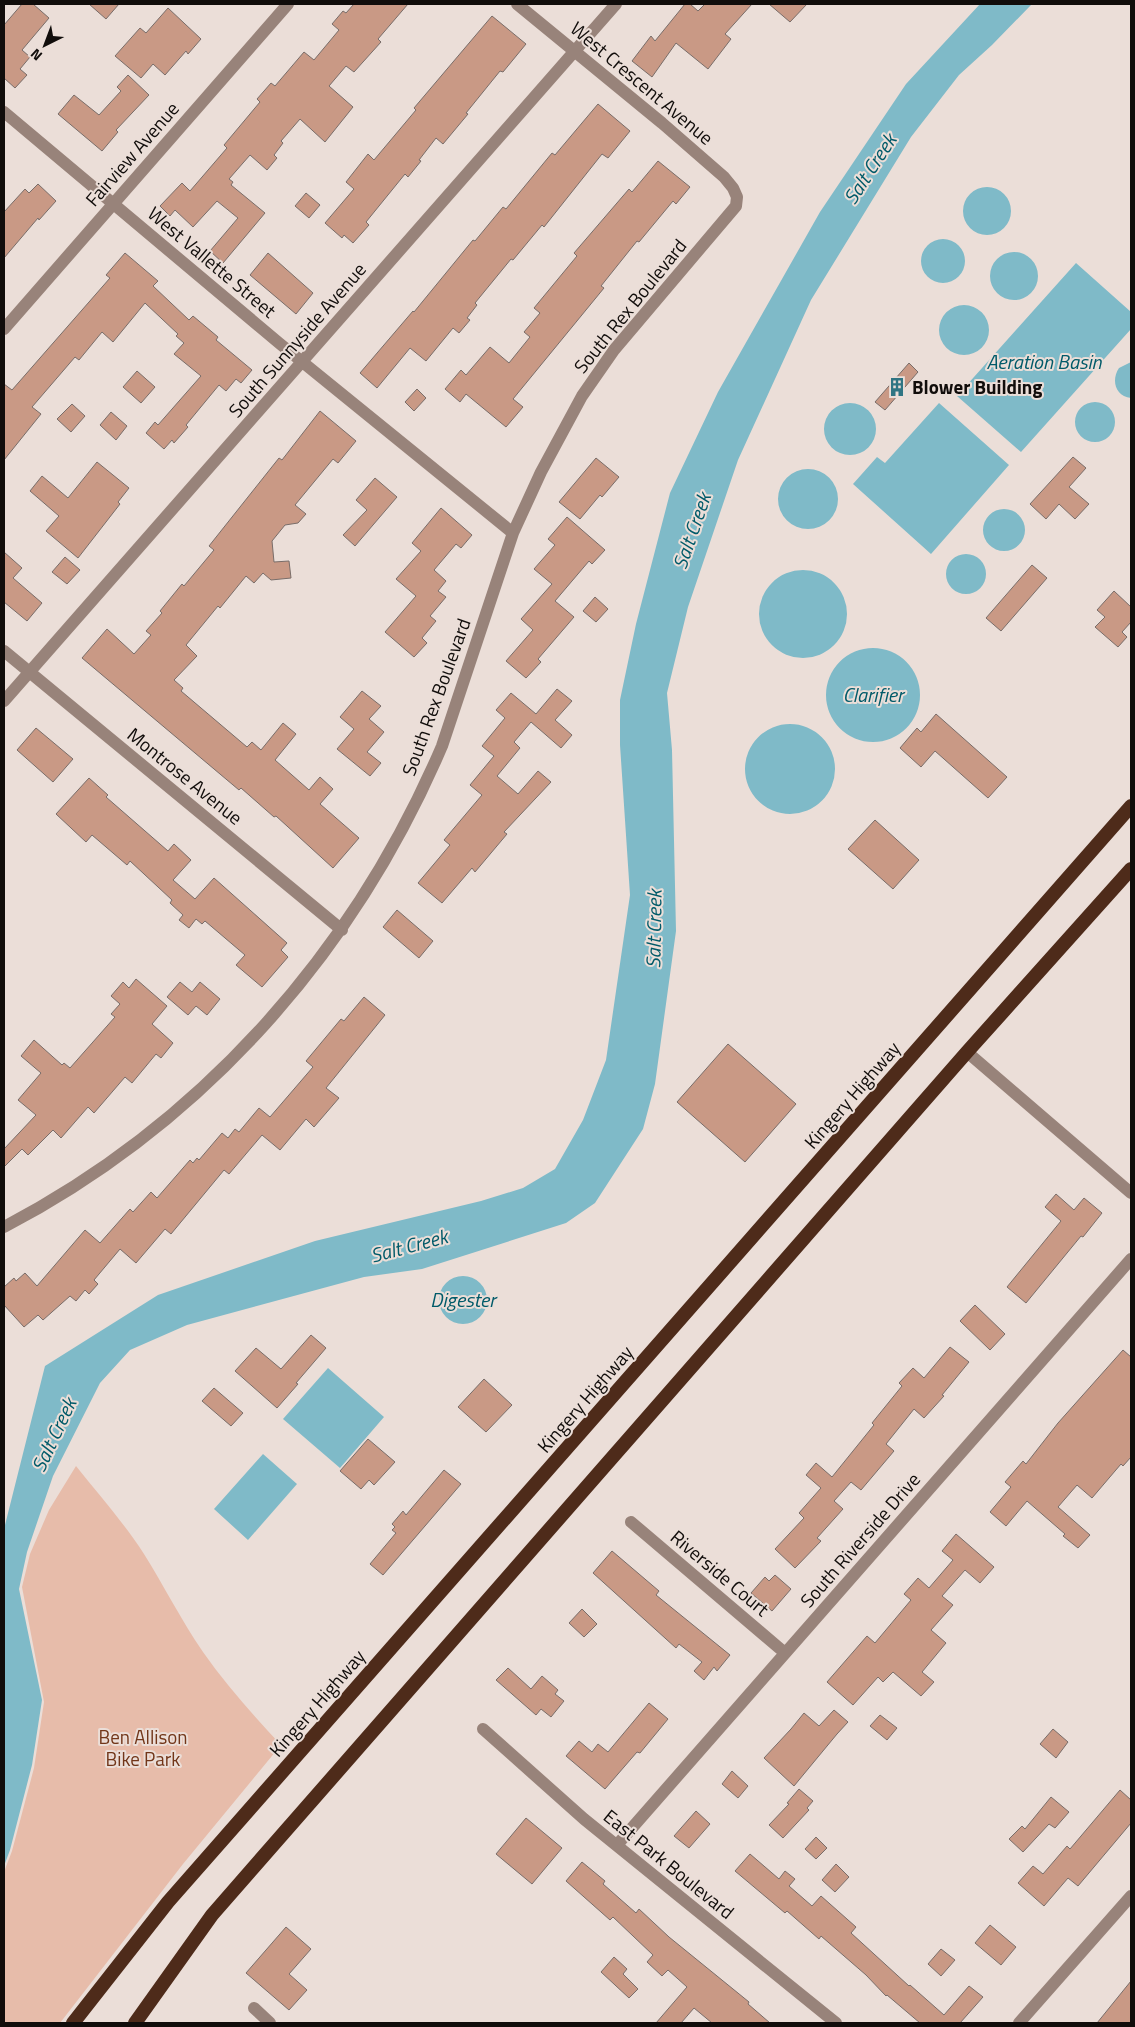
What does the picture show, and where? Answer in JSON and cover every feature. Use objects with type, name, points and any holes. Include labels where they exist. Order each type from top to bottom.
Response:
[{"type":"highway","name":"Kingery Highway","points":[[73,2023],[168,1902],[1131,806]]},
{"type":"highway","points":[[134,2023],[212,1915],[967,1052],[1131,869]]},
{"type":"street","name":"Fairview Avenue","points":[[4,329],[288,4]]},
{"type":"street","name":"West Crescent Avenue","points":[[517,4],[662,123],[724,177],[733,188],[737,197]]},
{"type":"street","name":"South Sunnyside Avenue","points":[[4,701],[304,362],[616,4]]},
{"type":"street","name":"West Vallette Street","points":[[4,112],[304,362],[514,533]]},
{"type":"street","name":"South Rex Boulevard","points":[[4,1228],[94,1174],[162,1123],[193,1096],[258,1033],[300,985],[342,930],[401,832],[435,764],[514,533],[541,472],[597,372],[730,215],[736,206],[737,197]]},
{"type":"street","name":"Montrose Avenue","points":[[4,651],[342,930]]},
{"type":"street","points":[[967,1052],[1131,1192]]},
{"type":"street","name":"South Riverside Drive","points":[[616,1845],[1131,1259]]},
{"type":"street","name":"Riverside Court","points":[[631,1522],[785,1653]]},
{"type":"street","name":"East Park Boulevard","points":[[483,1729],[584,1819],[836,2023]]},
{"type":"street","points":[[1019,2023],[1131,1896]]},
{"type":"street","points":[[254,2008],[270,2023]]},
{"type":"green space","name":"Ben Allison Bike Park","points":[[76,1466],[120,1520],[136,1543],[203,1652],[240,1700],[281,1745],[183,1864],[60,2023],[4,2023],[4,1872],[12,1851],[34,1768],[44,1702],[22,1587],[30,1554],[49,1510]]},
{"type":"water","name":"Salt Creek","points":[[980,4],[1032,4],[992,45],[959,75],[911,137],[811,300],[738,460],[688,607],[667,693],[672,750],[676,931],[655,1084],[643,1129],[595,1203],[566,1223],[422,1269],[364,1277],[187,1325],[130,1350],[100,1383],[53,1476],[27,1552],[19,1589],[42,1700],[32,1765],[10,1850],[4,1866],[4,1529],[45,1366],[158,1295],[315,1241],[481,1201],[523,1188],[555,1169],[583,1120],[606,1060],[630,895],[620,745],[620,700],[636,624],[670,493],[718,392],[820,212],[906,84]]},
{"type":"water","points":[[987,187],[996,189],[1004,194],[1009,202],[1011,211],[1009,220],[1004,228],[996,233],[987,235],[978,233],[970,228],[965,220],[963,211],[965,202],[970,194],[978,189]]},
{"type":"water","points":[[947,239],[959,245],[964,253],[964,269],[959,277],[951,282],[939,283],[927,277],[922,269],[921,257],[927,245],[935,240]]},
{"type":"water","points":[[1014,252],[1023,254],[1031,259],[1036,267],[1038,276],[1036,285],[1031,293],[1023,298],[1014,300],[1005,298],[997,293],[992,285],[990,276],[992,267],[997,259],[1005,254]]},
{"type":"water","name":"Aeration Basin","points":[[1076,263],[1131,312],[1131,329],[1021,452],[957,396]]},
{"type":"water","points":[[964,305],[982,312],[989,330],[982,348],[964,355],[946,348],[939,330],[946,312]]},
{"type":"water","points":[[1131,362],[1131,398],[1118,391],[1115,377],[1119,368]]},
{"type":"water","points":[[1099,402],[1106,405],[1112,411],[1115,422],[1114,430],[1106,439],[1099,442],[1091,442],[1084,439],[1076,430],[1075,418],[1078,411],[1087,403]]},
{"type":"water","points":[[850,403],[864,407],[872,415],[876,429],[872,443],[864,451],[850,455],[836,451],[828,443],[824,429],[828,415],[836,407]]},
{"type":"water","name":"Aeration Basin","points":[[939,403],[1009,465],[931,554],[853,484],[877,457],[885,463]]},
{"type":"water","points":[[802,469],[814,469],[825,474],[833,482],[838,493],[836,511],[825,524],[814,529],[802,529],[791,524],[783,516],[778,505],[778,493],[783,482],[791,474]]},
{"type":"water","points":[[1004,509],[1019,515],[1025,530],[1019,545],[1004,551],[989,545],[983,530],[989,515]]},
{"type":"water","points":[[966,554],[980,560],[986,574],[980,588],[966,594],[952,588],[946,574],[952,560]]},
{"type":"water","name":"Clarifier","points":[[803,570],[820,573],[828,577],[840,589],[844,597],[847,614],[844,631],[840,639],[828,651],[820,655],[803,658],[786,655],[778,651],[766,639],[762,631],[759,614],[762,597],[766,589],[778,577],[786,573]]},
{"type":"water","name":"Clarifier","points":[[873,648],[891,652],[906,662],[916,677],[920,695],[916,713],[906,728],[891,738],[873,742],[855,738],[840,728],[830,713],[826,695],[830,677],[840,662],[855,652]]},
{"type":"water","name":"Clarifier","points":[[790,724],[807,727],[822,737],[832,752],[835,769],[832,786],[822,801],[807,811],[790,814],[773,811],[758,801],[748,786],[745,769],[748,752],[758,737],[773,727]]},
{"type":"water","name":"Digester","points":[[463,1276],[472,1278],[480,1283],[485,1291],[487,1300],[485,1309],[480,1317],[472,1322],[463,1324],[454,1322],[446,1317],[441,1309],[439,1300],[441,1291],[446,1283],[454,1278]]},
{"type":"water","points":[[328,1368],[384,1417],[340,1468],[283,1419]]},
{"type":"water","points":[[263,1454],[297,1484],[248,1540],[214,1509]]},
{"type":"building","points":[[22,4],[33,4],[49,18],[22,50],[30,57],[20,69],[27,75],[15,88],[4,78],[4,25]]},
{"type":"building","points":[[89,4],[119,4],[106,19]]},
{"type":"building","points":[[354,4],[408,4],[378,39],[381,42],[354,72],[346,66],[329,86],[353,107],[325,142],[300,119],[281,141],[283,143],[274,155],[277,158],[267,170],[250,155],[229,179],[233,182],[231,185],[265,213],[223,263],[210,251],[238,218],[217,201],[193,227],[175,210],[170,216],[160,206],[182,183],[190,191],[227,148],[224,145],[260,102],[257,99],[271,83],[275,86],[304,52],[314,60],[339,30],[332,24],[343,11],[346,13]]},
{"type":"building","points":[[685,4],[690,4],[698,11],[705,4],[752,4],[725,34],[731,39],[708,69],[676,43],[652,77],[632,61],[651,36],[655,41]]},
{"type":"building","points":[[769,4],[807,4],[790,22]]},
{"type":"building","points":[[168,8],[201,39],[188,54],[186,51],[165,75],[153,64],[141,78],[115,56],[140,28],[146,33]]},
{"type":"building","points":[[492,16],[526,44],[503,72],[500,71],[443,144],[436,138],[408,177],[405,174],[366,222],[369,225],[353,243],[344,235],[342,238],[325,223],[354,189],[346,182],[368,154],[374,160],[416,110],[414,108]]},
{"type":"building","points":[[128,75],[149,95],[116,130],[118,132],[102,151],[58,114],[74,95],[99,115],[121,91],[117,87]]},
{"type":"building","points":[[598,104],[630,131],[608,158],[602,154],[544,227],[542,225],[513,260],[511,259],[475,303],[477,305],[467,318],[470,320],[459,333],[453,328],[426,361],[410,348],[377,388],[360,373],[414,312],[473,240],[475,241],[503,207],[506,209],[552,153],[555,155]]},
{"type":"building","points":[[658,161],[690,187],[676,204],[673,201],[639,242],[637,241],[601,286],[604,288],[513,399],[523,407],[506,427],[466,394],[460,402],[445,389],[461,370],[466,375],[490,347],[509,363],[530,337],[524,332],[540,313],[534,308],[577,256],[574,253],[629,189],[632,192]]},
{"type":"building","points":[[38,184],[56,201],[39,220],[38,218],[4,258],[4,212],[25,189],[29,193]]},
{"type":"building","points":[[306,193],[320,205],[309,218],[295,206]]},
{"type":"building","points":[[125,253],[158,281],[153,286],[189,320],[193,316],[218,337],[216,340],[252,370],[241,383],[236,379],[226,391],[219,385],[186,425],[188,427],[174,443],[172,440],[164,449],[146,433],[155,422],[158,425],[201,376],[174,354],[184,343],[176,336],[178,334],[145,303],[113,342],[102,332],[79,360],[75,357],[32,407],[41,414],[4,460],[4,384],[12,390],[110,278],[106,275]]},
{"type":"building","points":[[268,253],[313,293],[296,314],[250,275]]},
{"type":"building","name":"Blower Building","points":[[909,363],[918,372],[885,410],[875,402]]},
{"type":"building","points":[[137,371],[155,387],[141,403],[123,387]]},
{"type":"building","points":[[417,389],[426,398],[414,411],[405,402]]},
{"type":"building","points":[[72,404],[85,416],[71,432],[57,419]]},
{"type":"building","points":[[320,411],[356,441],[338,463],[333,459],[295,505],[306,514],[298,523],[285,525],[272,541],[274,562],[289,561],[291,578],[271,580],[263,573],[254,583],[246,576],[186,645],[197,656],[174,680],[183,688],[181,691],[247,747],[252,742],[261,750],[283,723],[296,734],[275,760],[309,790],[320,777],[333,789],[320,804],[359,838],[333,868],[276,816],[274,817],[241,788],[239,790],[82,658],[107,629],[134,654],[151,635],[146,631],[162,613],[160,611],[214,550],[209,546],[279,458],[282,460]]},
{"type":"building","points":[[111,412],[127,426],[116,440],[100,425]]},
{"type":"building","points":[[1073,457],[1086,468],[1069,487],[1089,504],[1075,519],[1059,504],[1046,519],[1030,504]]},
{"type":"building","points":[[596,458],[619,477],[602,497],[600,495],[580,519],[559,502]]},
{"type":"building","points":[[97,462],[129,488],[118,502],[120,504],[78,558],[46,531],[59,516],[30,491],[42,476],[68,498]]},
{"type":"building","points":[[375,478],[397,497],[355,546],[343,535],[367,510],[356,500]]},
{"type":"building","points":[[441,508],[472,535],[461,548],[456,544],[434,570],[446,581],[438,591],[446,597],[430,616],[436,621],[422,638],[427,643],[414,657],[385,632],[416,596],[396,579],[421,551],[412,543]]},
{"type":"building","points":[[567,517],[605,550],[592,564],[589,561],[555,601],[574,617],[538,659],[541,662],[526,678],[506,661],[533,630],[521,619],[552,584],[534,569],[555,545],[548,539]]},
{"type":"building","points":[[4,552],[22,568],[13,578],[42,603],[27,621],[4,602]]},
{"type":"building","points":[[65,557],[80,570],[67,584],[52,572]]},
{"type":"building","points":[[1032,565],[1047,578],[1001,631],[986,618]]},
{"type":"building","points":[[1114,591],[1131,607],[1131,622],[1122,632],[1127,637],[1118,647],[1095,627],[1105,617],[1097,610]]},
{"type":"building","points":[[595,597],[608,609],[596,622],[583,611]]},
{"type":"building","points":[[557,689],[572,701],[555,720],[572,735],[561,748],[531,722],[514,742],[520,748],[497,776],[518,794],[538,771],[551,782],[504,832],[507,834],[475,872],[472,868],[442,903],[418,883],[450,845],[444,840],[482,795],[470,785],[494,756],[482,746],[505,718],[496,710],[511,693],[536,714]]},
{"type":"building","points":[[362,691],[381,706],[369,719],[384,732],[367,752],[381,763],[370,776],[337,749],[354,729],[340,717]]},
{"type":"building","points":[[936,714],[1007,777],[988,798],[935,751],[921,767],[900,748],[917,728],[921,732]]},
{"type":"building","points":[[36,728],[73,759],[53,782],[17,750]]},
{"type":"building","points":[[89,778],[108,795],[106,797],[168,851],[174,844],[191,860],[173,880],[195,899],[214,878],[287,943],[281,950],[288,957],[262,987],[236,965],[245,955],[205,921],[202,924],[196,919],[189,928],[179,920],[183,915],[170,903],[172,900],[130,861],[127,865],[92,835],[86,842],[56,814]]},
{"type":"building","points":[[875,820],[919,860],[893,889],[848,849]]},
{"type":"building","points":[[397,910],[433,941],[419,958],[383,927]]},
{"type":"building","points":[[136,979],[167,1006],[152,1024],[173,1043],[161,1058],[156,1054],[132,1083],[125,1077],[94,1113],[88,1107],[61,1138],[53,1130],[28,1155],[22,1149],[4,1167],[4,1149],[36,1115],[18,1100],[41,1073],[21,1056],[34,1040],[62,1065],[64,1063],[70,1068],[115,1017],[111,1014],[120,1004],[111,996],[123,982],[129,988]]},
{"type":"building","points":[[180,982],[192,992],[200,982],[220,999],[207,1015],[196,1006],[188,1015],[167,997]]},
{"type":"building","points":[[364,997],[385,1015],[326,1088],[339,1098],[314,1127],[306,1119],[280,1150],[262,1135],[229,1174],[224,1170],[171,1234],[165,1229],[136,1263],[120,1249],[94,1280],[98,1284],[89,1294],[85,1290],[76,1301],[70,1296],[43,1320],[38,1315],[24,1327],[4,1305],[4,1287],[14,1278],[16,1281],[25,1273],[37,1286],[85,1230],[100,1243],[130,1209],[133,1212],[151,1192],[157,1198],[190,1160],[193,1163],[197,1158],[199,1160],[222,1133],[228,1138],[235,1129],[239,1132],[259,1108],[270,1117],[313,1067],[306,1061],[341,1019],[344,1021]]},
{"type":"building","points":[[728,1044],[796,1104],[745,1162],[677,1102]]},
{"type":"building","points":[[1056,1194],[1074,1210],[1084,1198],[1102,1213],[1026,1303],[1007,1287],[1061,1221],[1045,1207]]},
{"type":"building","points":[[975,1305],[1005,1334],[990,1350],[960,1321]]},
{"type":"building","points":[[311,1335],[326,1348],[277,1408],[235,1371],[256,1348],[281,1369]]},
{"type":"building","points":[[950,1347],[969,1362],[942,1395],[944,1396],[924,1418],[914,1409],[886,1444],[894,1451],[861,1490],[851,1482],[834,1501],[843,1509],[817,1538],[821,1541],[795,1568],[775,1549],[804,1518],[799,1513],[821,1488],[806,1475],[816,1463],[832,1477],[874,1425],[872,1423],[902,1386],[899,1383],[913,1368],[924,1378]]},
{"type":"building","points":[[1123,1350],[1131,1357],[1131,1457],[1123,1466],[1121,1464],[1092,1498],[1077,1485],[1058,1507],[1090,1535],[1078,1548],[1027,1501],[1006,1526],[990,1512],[1011,1487],[1005,1482],[1023,1461],[1026,1464],[1058,1423]]},
{"type":"building","points":[[484,1379],[512,1405],[486,1432],[458,1407]]},
{"type":"building","points":[[214,1388],[243,1413],[231,1426],[202,1401]]},
{"type":"building","points":[[368,1439],[395,1462],[374,1485],[369,1480],[361,1489],[340,1471]]},
{"type":"building","points":[[444,1470],[461,1484],[383,1575],[370,1564],[396,1533],[392,1530],[395,1527],[392,1524],[403,1511],[406,1515]]},
{"type":"building","points":[[956,1534],[994,1567],[980,1583],[965,1570],[942,1596],[953,1605],[931,1630],[946,1643],[922,1672],[934,1682],[921,1696],[893,1672],[883,1682],[878,1677],[853,1705],[827,1682],[867,1636],[875,1643],[911,1600],[904,1594],[918,1578],[929,1588],[953,1560],[942,1551]]},
{"type":"building","points":[[612,1551],[659,1591],[656,1595],[730,1655],[717,1671],[714,1667],[704,1680],[694,1671],[702,1662],[679,1644],[676,1648],[593,1573]]},
{"type":"building","points":[[775,1575],[791,1589],[772,1611],[751,1593],[765,1577],[769,1581]]},
{"type":"building","points":[[582,1609],[597,1624],[584,1637],[569,1623]]},
{"type":"building","points":[[508,1668],[531,1689],[542,1676],[558,1690],[555,1694],[564,1701],[551,1717],[541,1709],[536,1715],[496,1680]]},
{"type":"building","points":[[649,1703],[668,1719],[640,1753],[637,1752],[605,1789],[566,1756],[579,1741],[592,1752],[598,1744],[608,1752]]},
{"type":"building","points":[[834,1710],[848,1722],[794,1786],[764,1758],[804,1713],[819,1726]]},
{"type":"building","points":[[880,1715],[897,1728],[887,1740],[870,1726]]},
{"type":"building","points":[[1053,1729],[1068,1742],[1056,1758],[1040,1744]]},
{"type":"building","points":[[732,1771],[748,1786],[738,1798],[722,1784]]},
{"type":"building","points":[[799,1789],[813,1801],[807,1808],[809,1810],[783,1838],[769,1825],[789,1804],[787,1803]]},
{"type":"building","points":[[1120,1790],[1131,1800],[1131,1823],[1078,1886],[1068,1878],[1044,1906],[1018,1883],[1033,1866],[1043,1874],[1067,1846],[1070,1849]]},
{"type":"building","points":[[1051,1797],[1069,1812],[1055,1828],[1049,1824],[1023,1852],[1009,1839],[1022,1826],[1025,1829]]},
{"type":"building","points":[[696,1811],[710,1824],[689,1848],[674,1836]]},
{"type":"building","points":[[526,1818],[562,1848],[532,1884],[496,1854]]},
{"type":"building","points":[[816,1837],[827,1848],[816,1859],[805,1849]]},
{"type":"building","points":[[750,1854],[779,1879],[785,1871],[795,1879],[789,1886],[812,1906],[821,1896],[856,1927],[851,1933],[944,2015],[969,1986],[983,1997],[960,2023],[920,2023],[886,1996],[866,1975],[821,1936],[819,1939],[787,1911],[785,1913],[735,1871]]},
{"type":"building","points":[[582,1862],[605,1881],[603,1884],[636,1913],[639,1909],[669,1937],[749,2002],[748,2004],[770,2023],[712,2023],[694,2008],[681,2023],[656,2023],[687,1987],[668,1970],[662,1976],[647,1962],[653,1955],[613,1917],[610,1920],[566,1881]]},
{"type":"building","points":[[836,1864],[849,1877],[835,1892],[822,1880]]},
{"type":"building","points":[[990,1925],[1016,1947],[1001,1965],[975,1943]]},
{"type":"building","points":[[286,1927],[311,1949],[289,1974],[307,1990],[289,2010],[246,1973]]},
{"type":"building","points":[[941,1949],[955,1960],[941,1976],[928,1964]]},
{"type":"building","points":[[614,1957],[627,1969],[623,1974],[638,1989],[629,1998],[601,1972]]},
{"type":"building","points":[[1131,1981],[1131,2023],[1097,2023]]},
{"type":"place","name":"Blower Building","points":[[897,387]]}]
